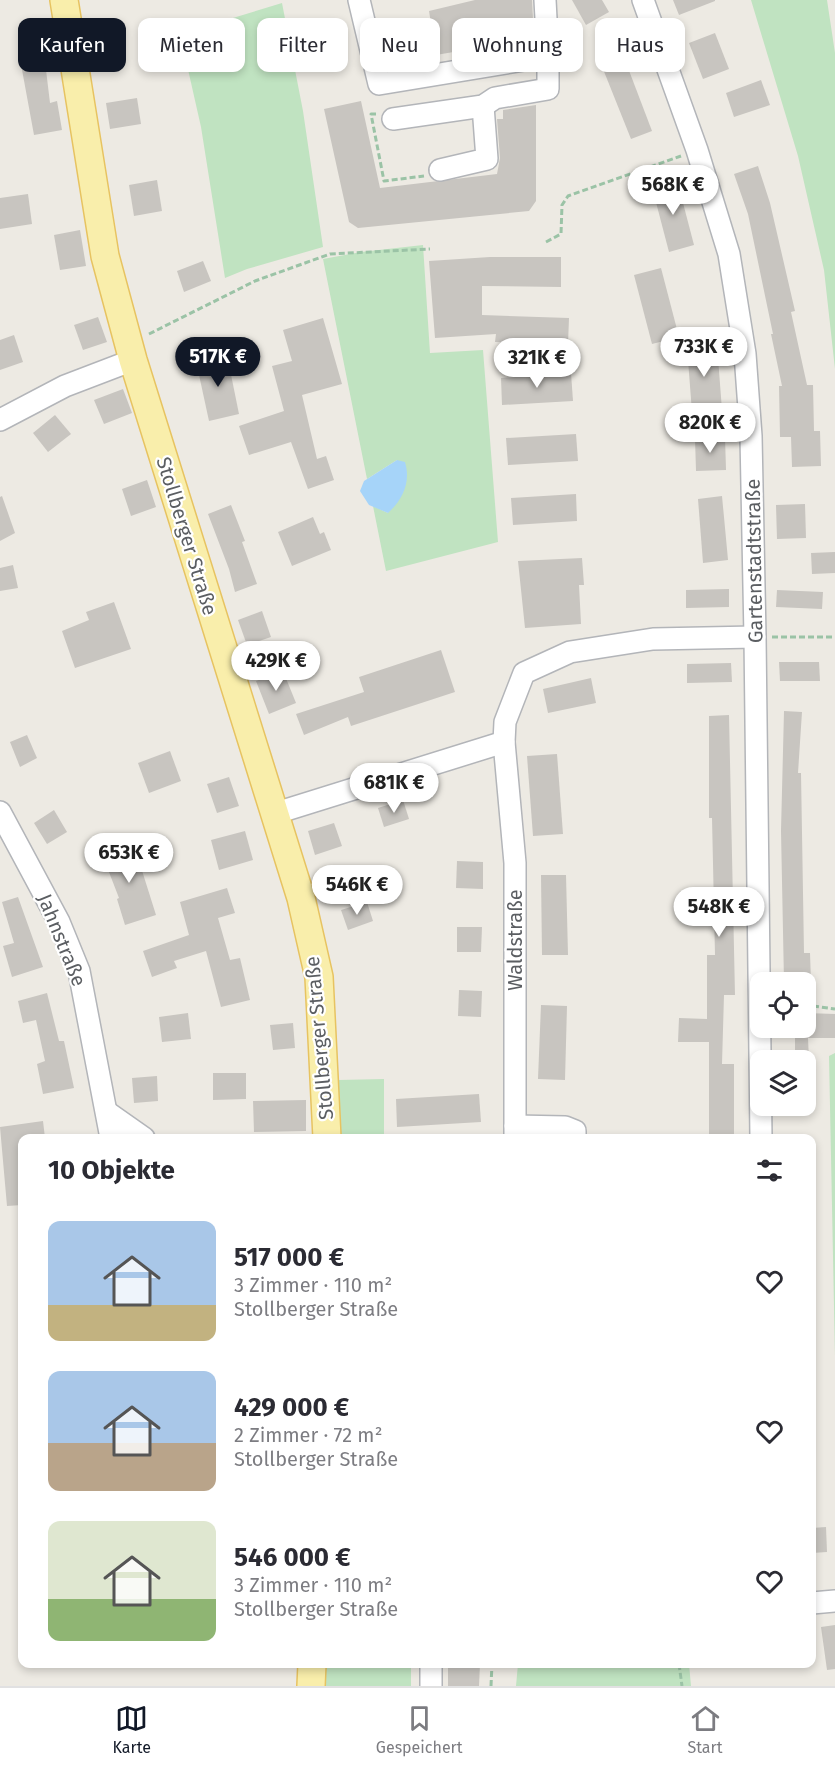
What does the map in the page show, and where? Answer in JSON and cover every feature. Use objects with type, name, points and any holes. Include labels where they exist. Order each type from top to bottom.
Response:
[{"type":"main road","name":"Stollberger Straße","points":[[64,0],[100,235],[130,352],[301,898],[319,977],[327,1134]]},
{"type":"main road","points":[[311,1686],[312,1668]]},
{"type":"street","points":[[359,0],[379,84],[453,72]]},
{"type":"street","points":[[545,0],[546,18]]},
{"type":"street","name":"Gartenstadtstraße","points":[[643,0],[697,150],[729,254],[746,354],[751,436],[755,637],[760,1134]]},
{"type":"street","points":[[393,119],[483,106],[495,98],[548,89],[548,72]]},
{"type":"street","points":[[440,170],[487,159],[483,106]]},
{"type":"street","points":[[0,420],[130,352]]},
{"type":"street","name":"Waldstraße","points":[[515,1132],[515,864],[504,742],[505,722],[524,673],[570,652],[653,639],[755,637]]},
{"type":"street","points":[[273,814],[504,742]]},
{"type":"street","name":"Jahnstraße","points":[[0,812],[59,922],[79,971],[110,1134]]},
{"type":"street","points":[[107,1112],[138,1134]]},
{"type":"street","points":[[515,1132],[565,1126],[575,1131],[575,1134]]},
{"type":"street","points":[[816,1603],[835,1601]]},
{"type":"street","points":[[431,1668],[431,1686]]},
{"type":"path","points":[[393,119],[386,112],[370,114],[383,183],[437,174],[440,170]]},
{"type":"path","points":[[546,242],[561,234],[562,205],[568,196],[697,150]]},
{"type":"path","points":[[130,352],[255,281],[330,254],[430,249]]},
{"type":"path","points":[[755,637],[835,637]]},
{"type":"path","points":[[816,1006],[835,1009]]},
{"type":"path","points":[[491,1686],[492,1668]]},
{"type":"path","points":[[680,1668],[682,1686]]},
{"type":"green space","points":[[751,0],[827,0],[835,53],[835,369],[824,270],[798,156]]},
{"type":"green space","points":[[282,3],[285,18],[257,18],[257,72],[295,72],[323,247],[247,269],[225,278],[201,127],[189,72],[245,72],[245,18],[233,18]]},
{"type":"green space","points":[[423,245],[430,353],[483,350],[498,542],[386,571],[373,506],[388,513],[397,460],[367,479],[323,259]]},
{"type":"green space","points":[[835,1053],[835,1356],[829,1056]]},
{"type":"green space","points":[[384,1079],[384,1134],[338,1134],[338,1080]]},
{"type":"green space","points":[[324,1668],[411,1668],[411,1686],[324,1686]]},
{"type":"green space","points":[[518,1668],[689,1668],[691,1686],[516,1686]]},
{"type":"water","points":[[397,460],[405,462],[406,483],[402,496],[388,513],[369,505],[360,491],[364,481]]},
{"type":"building","points":[[475,0],[532,0],[533,18],[452,18],[452,52],[440,54],[440,18],[430,18],[429,11]]},
{"type":"building","points":[[572,0],[602,0],[609,12],[586,25]]},
{"type":"building","points":[[673,0],[715,0],[715,1],[679,15]]},
{"type":"building","points":[[715,33],[729,69],[703,79],[689,43]]},
{"type":"building","points":[[22,72],[46,72],[50,103],[57,101],[62,130],[34,135]]},
{"type":"building","points":[[604,72],[630,72],[652,131],[631,139]]},
{"type":"building","points":[[761,80],[770,105],[734,117],[726,93]]},
{"type":"building","points":[[137,98],[141,124],[110,129],[106,103]]},
{"type":"building","points":[[361,101],[380,188],[497,174],[500,158],[497,119],[503,119],[503,110],[536,105],[536,201],[529,211],[358,228],[349,222],[324,109]]},
{"type":"building","points":[[758,166],[770,203],[795,311],[791,312],[807,385],[813,385],[814,431],[820,431],[821,466],[792,467],[791,437],[780,437],[779,386],[782,386],[771,334],[773,334],[748,214],[734,174]]},
{"type":"building","points":[[157,180],[162,211],[134,216],[129,185]]},
{"type":"building","points":[[677,180],[694,245],[669,252],[652,187]]},
{"type":"building","points":[[28,194],[32,224],[0,229],[0,198]]},
{"type":"building","points":[[80,230],[86,266],[60,270],[54,235]]},
{"type":"building","points":[[490,257],[561,257],[561,287],[482,286],[482,315],[569,318],[568,344],[495,342],[496,334],[435,338],[429,261]]},
{"type":"building","points":[[203,261],[211,281],[184,292],[177,271]]},
{"type":"building","points":[[661,268],[679,337],[652,344],[634,275]]},
{"type":"building","points":[[98,317],[107,342],[83,350],[74,325]]},
{"type":"building","points":[[323,318],[342,384],[302,395],[317,459],[326,456],[334,480],[308,489],[291,442],[249,455],[239,426],[284,411],[272,366],[292,361],[283,330]]},
{"type":"building","points":[[14,335],[23,362],[0,370],[0,340]]},
{"type":"building","points":[[717,345],[722,410],[692,412],[687,347]]},
{"type":"building","points":[[227,355],[239,414],[209,421],[196,361]]},
{"type":"building","points":[[571,373],[573,401],[502,405],[501,378]]},
{"type":"building","points":[[123,389],[132,413],[104,424],[94,400]]},
{"type":"building","points":[[55,415],[71,434],[48,452],[33,433]]},
{"type":"building","points":[[576,434],[578,461],[508,465],[506,438]]},
{"type":"building","points":[[725,437],[726,470],[696,471],[695,438]]},
{"type":"building","points":[[147,480],[156,507],[131,516],[122,489]]},
{"type":"building","points":[[576,494],[577,521],[513,525],[511,498]]},
{"type":"building","points":[[2,496],[15,533],[0,541],[0,497]]},
{"type":"building","points":[[722,496],[728,560],[703,563],[698,499]]},
{"type":"building","points":[[805,504],[806,538],[777,539],[776,505]]},
{"type":"building","points":[[231,505],[245,541],[242,542],[257,584],[235,592],[229,569],[208,514]]},
{"type":"building","points":[[313,517],[320,534],[324,532],[331,550],[292,566],[278,532]]},
{"type":"building","points":[[835,552],[835,573],[812,574],[811,553]]},
{"type":"building","points":[[582,558],[584,585],[579,585],[581,624],[525,628],[518,561]]},
{"type":"building","points":[[13,565],[18,588],[0,591],[0,568]]},
{"type":"building","points":[[729,589],[729,607],[686,608],[686,590]]},
{"type":"building","points":[[777,590],[823,592],[822,609],[776,607]]},
{"type":"building","points":[[114,602],[131,649],[75,668],[62,631],[89,620],[86,612]]},
{"type":"building","points":[[262,611],[271,637],[247,645],[238,620]]},
{"type":"building","points":[[441,650],[455,692],[351,726],[348,717],[304,735],[296,714],[364,692],[359,677]]},
{"type":"building","points":[[779,662],[819,662],[820,681],[780,681]]},
{"type":"building","points":[[731,663],[732,682],[687,683],[687,664]]},
{"type":"building","points":[[283,671],[296,703],[269,714],[256,681]]},
{"type":"building","points":[[591,678],[596,703],[548,713],[543,689]]},
{"type":"building","points":[[784,711],[802,712],[798,773],[801,773],[804,953],[810,953],[811,972],[784,972],[781,831]]},
{"type":"building","points":[[729,715],[735,995],[724,995],[722,1064],[734,1064],[734,1134],[709,1134],[709,1042],[678,1042],[679,1018],[707,1019],[707,955],[715,955],[712,818],[709,818],[709,716]]},
{"type":"building","points":[[27,735],[37,758],[20,767],[10,742]]},
{"type":"building","points":[[170,751],[181,781],[149,793],[138,763]]},
{"type":"building","points":[[557,754],[563,834],[533,836],[527,756]]},
{"type":"building","points":[[229,777],[239,806],[217,813],[207,784]]},
{"type":"building","points":[[403,800],[409,819],[384,827],[378,808]]},
{"type":"building","points":[[54,810],[67,832],[47,844],[34,823]]},
{"type":"building","points":[[334,823],[342,846],[315,855],[308,831]]},
{"type":"building","points":[[245,831],[253,860],[219,870],[211,840]]},
{"type":"building","points":[[133,842],[156,915],[125,925],[117,899],[119,898],[102,854]]},
{"type":"building","points":[[457,861],[483,862],[483,889],[456,888]]},
{"type":"building","points":[[541,875],[566,875],[568,955],[542,955]]},
{"type":"building","points":[[227,888],[235,913],[218,918],[230,960],[240,958],[250,1000],[221,1007],[206,951],[174,961],[177,968],[152,977],[143,951],[189,935],[180,902]]},
{"type":"building","points":[[18,897],[43,967],[12,977],[3,946],[14,943],[2,902]]},
{"type":"building","points":[[367,902],[373,921],[348,930],[341,910]]},
{"type":"building","points":[[457,927],[482,927],[481,952],[457,952]]},
{"type":"building","points":[[459,990],[482,991],[481,1017],[458,1016]]},
{"type":"building","points":[[47,993],[59,1041],[64,1041],[74,1088],[43,1094],[37,1064],[45,1061],[36,1020],[23,1023],[18,1001]]},
{"type":"building","points":[[541,1005],[567,1006],[565,1080],[538,1079]]},
{"type":"building","points":[[188,1013],[191,1039],[162,1042],[159,1017]]},
{"type":"building","points":[[816,1013],[835,1014],[835,1038],[816,1038]]},
{"type":"building","points":[[293,1023],[295,1048],[273,1050],[270,1025]]},
{"type":"building","points":[[795,1038],[808,1038],[809,1050],[795,1050]]},
{"type":"building","points":[[213,1073],[246,1073],[246,1099],[213,1100]]},
{"type":"building","points":[[157,1076],[158,1101],[134,1103],[132,1078]]},
{"type":"building","points":[[479,1094],[481,1122],[397,1127],[396,1099]]},
{"type":"building","points":[[306,1100],[306,1131],[254,1132],[253,1101]]},
{"type":"building","points":[[43,1121],[45,1134],[18,1134],[18,1205],[7,1206],[0,1127]]},
{"type":"building","points":[[826,1527],[827,1552],[816,1553],[816,1528]]},
{"type":"building","points":[[835,1625],[835,1669],[827,1670],[821,1627]]},
{"type":"building","points":[[448,1668],[480,1668],[479,1686],[448,1686]]}]
